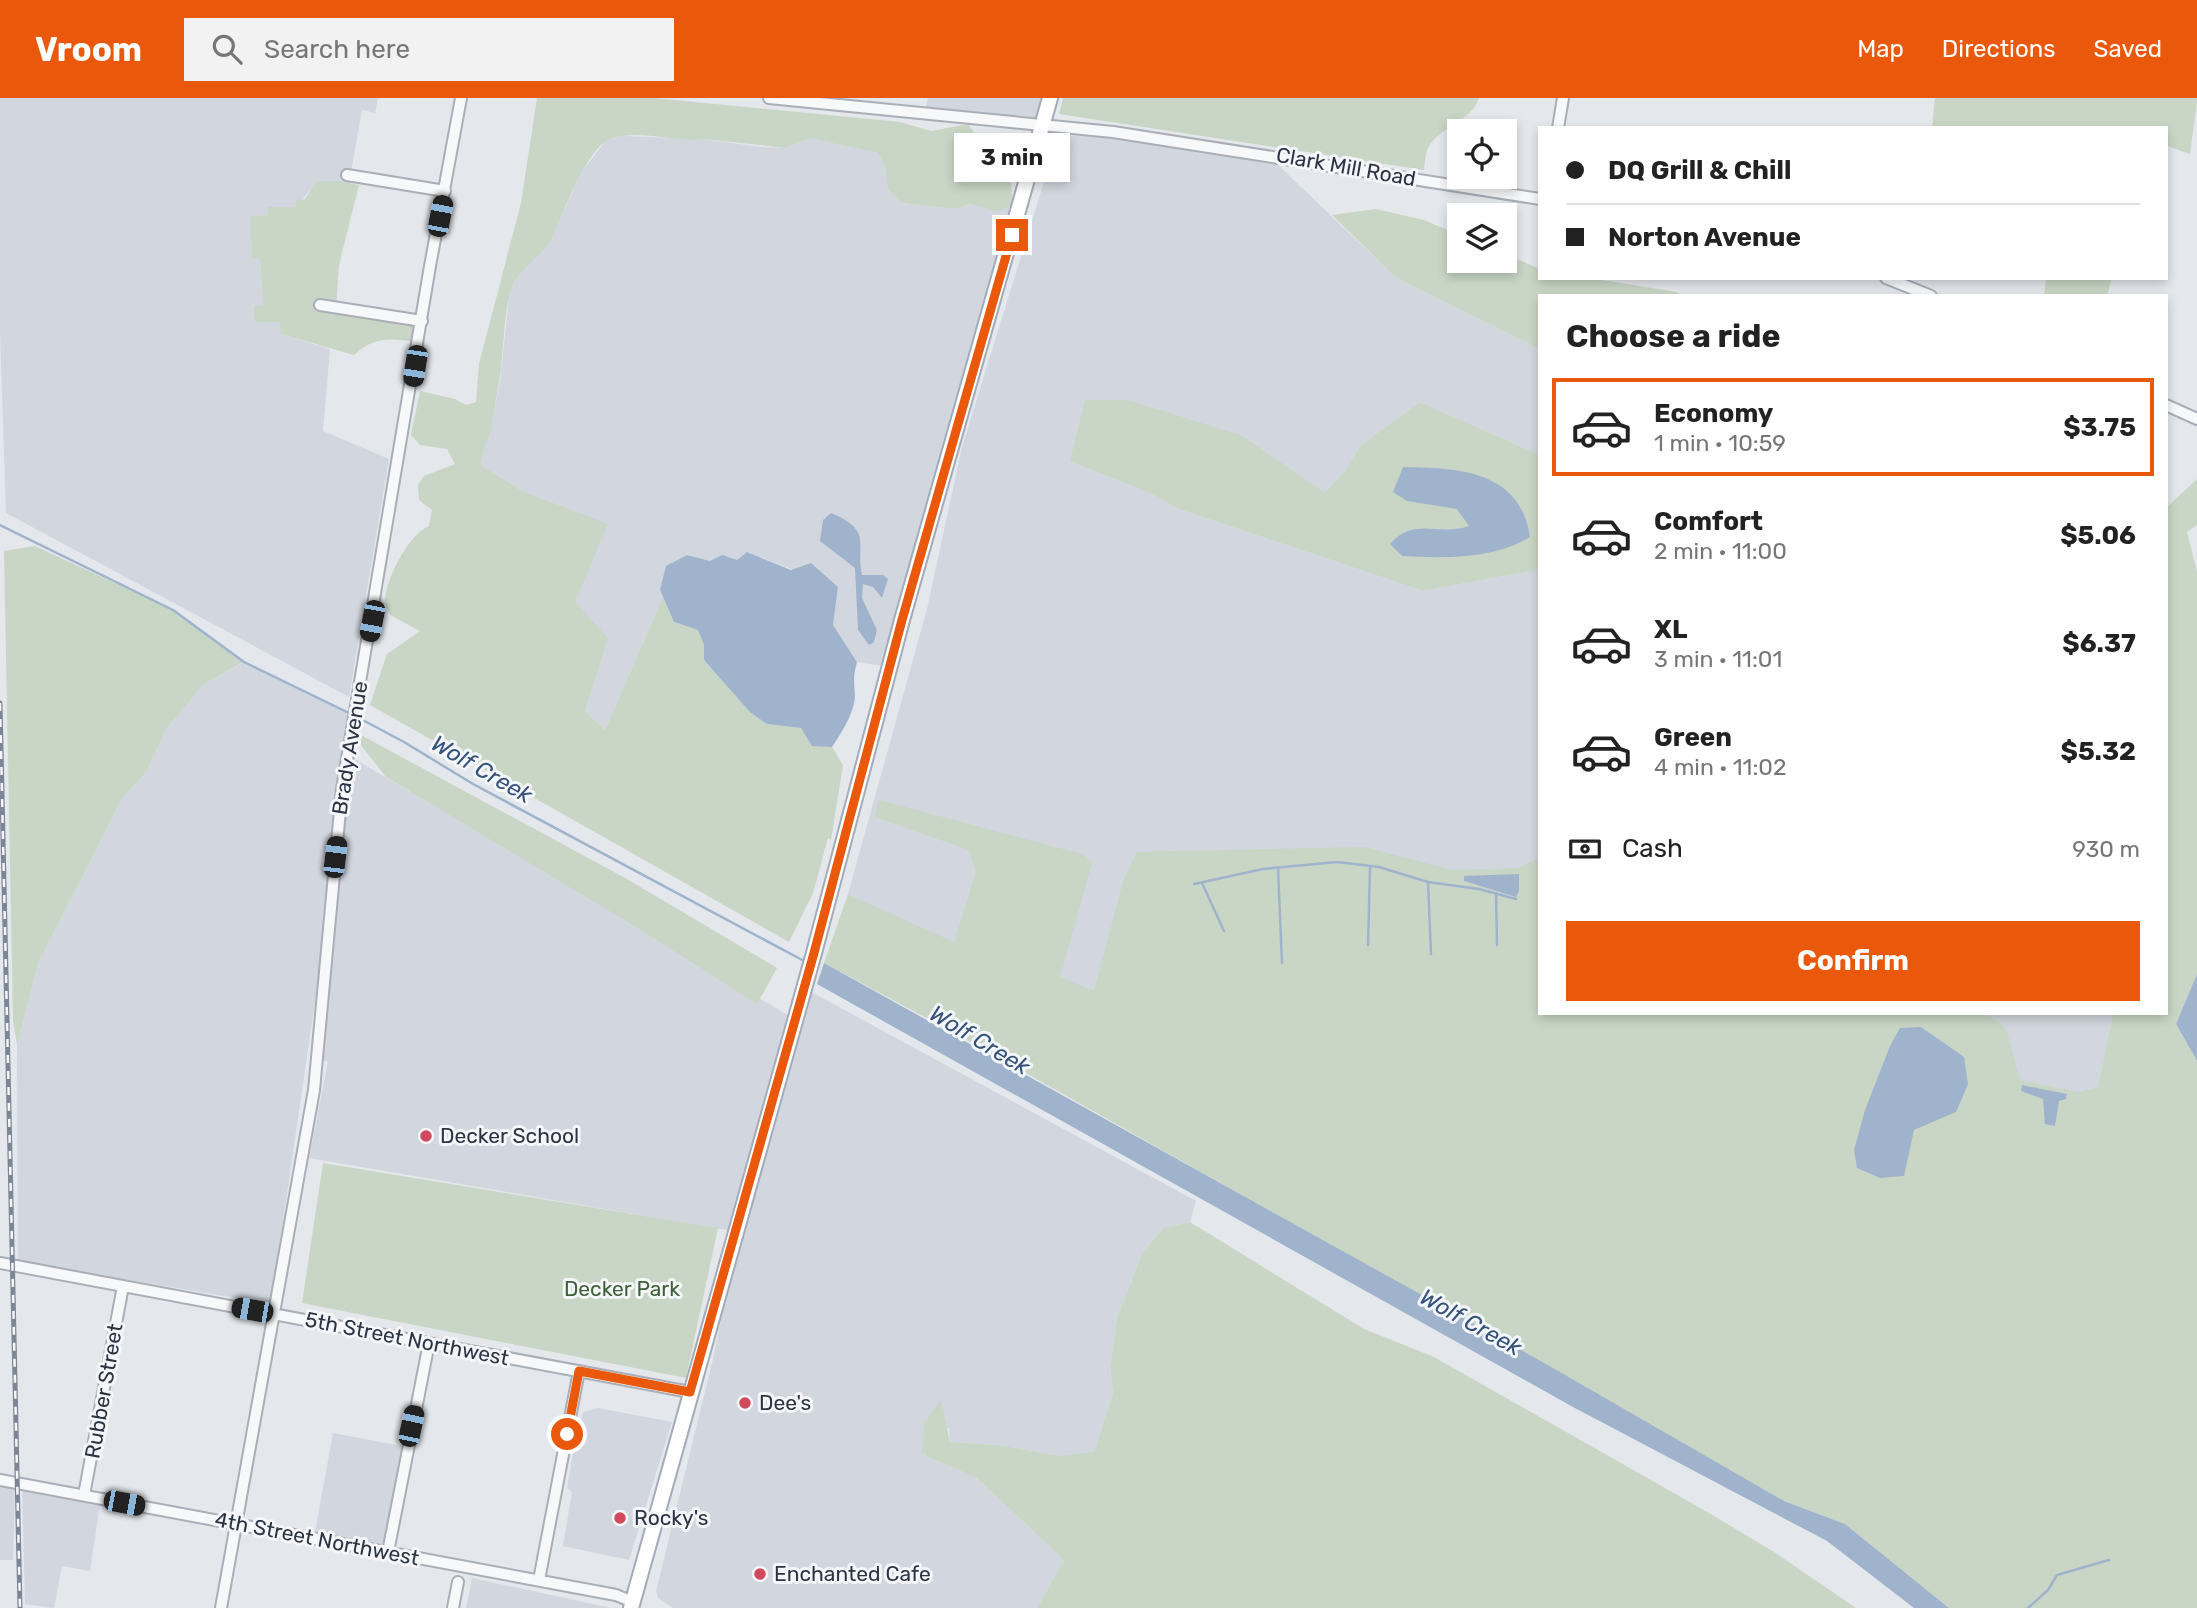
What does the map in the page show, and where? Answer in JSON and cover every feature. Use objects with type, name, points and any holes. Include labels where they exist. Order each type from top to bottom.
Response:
[{"type":"main road","points":[[635,1606],[690,1392],[814,953],[902,620],[1050,98]]},
{"type":"street","name":"Brady Avenue","points":[[221,1608],[314,1090],[335,857],[350,740],[461,98]]},
{"type":"street","name":"Clark Mill Road","points":[[769,98],[1153,137],[1538,199]]},
{"type":"street","points":[[1558,126],[1563,98]]},
{"type":"street","points":[[347,175],[445,191]]},
{"type":"street","points":[[1891,280],[1926,294]]},
{"type":"street","points":[[320,305],[422,321]]},
{"type":"street","points":[[2168,406],[2197,419]]},
{"type":"street","name":"5th Street Northwest","points":[[0,1263],[690,1392]]},
{"type":"street","name":"Rubber Street","points":[[84,1495],[122,1286]]},
{"type":"street","points":[[387,1552],[429,1343]]},
{"type":"street","points":[[539,1580],[579,1371]]},
{"type":"street","name":"4th Street Northwest","points":[[0,1480],[617,1594],[635,1606]]},
{"type":"street","points":[[453,1608],[457,1582]]},
{"type":"shaded area","points":[[0,98],[378,98],[375,113],[362,110],[349,183],[340,181],[311,189],[296,207],[269,207],[268,215],[250,216],[253,259],[260,259],[263,305],[257,322],[281,322],[281,334],[330,349],[323,431],[389,459],[349,697],[6,513],[0,331]]},
{"type":"shaded area","points":[[928,98],[1046,98],[1041,120],[925,110]]},
{"type":"shaded area","points":[[1092,135],[1275,162],[1395,277],[1538,348],[1538,454],[1420,402],[1361,445],[1345,471],[1325,494],[1243,436],[1070,460],[1148,492],[1179,509],[1423,591],[1538,569],[1538,991],[1223,980],[1104,1019],[848,894],[927,609],[962,447],[1058,137]]},
{"type":"shaded area","points":[[622,136],[704,139],[786,148],[810,138],[878,153],[885,166],[888,190],[902,203],[956,209],[970,204],[999,212],[1013,204],[885,666],[857,662],[833,625],[838,587],[747,552],[738,560],[710,561],[687,555],[660,590],[663,597],[605,730],[585,711],[607,638],[575,603],[572,511],[524,492],[481,465],[482,448],[490,433],[500,380],[510,290],[519,274],[552,237],[581,173],[606,140]]},
{"type":"shaded area","points":[[244,662],[350,713],[323,946],[271,1304],[18,1261],[17,1045],[38,964],[121,800],[147,771],[166,729],[203,685]]},
{"type":"shaded area","points":[[348,755],[791,1017],[727,1230],[309,1158],[328,1062],[318,1058]]},
{"type":"shaded area","points":[[804,988],[1196,1201],[1190,1222],[1163,1228],[1142,1254],[1117,1318],[1110,1366],[1113,1394],[1096,1451],[1060,1456],[1000,1445],[950,1442],[949,1427],[921,1454],[977,1478],[1064,1560],[1037,1608],[673,1608],[658,1598],[656,1591],[713,1359],[749,1183]]},
{"type":"shaded area","points":[[1934,1015],[2113,1015],[2092,1118],[2086,1218]]},
{"type":"shaded area","points":[[598,1408],[672,1422],[629,1560],[563,1546],[572,1492],[567,1488],[583,1412]]},
{"type":"shaded area","points":[[333,1433],[407,1447],[388,1552],[314,1538]]},
{"type":"shaded area","points":[[0,1480],[15,1483],[13,1560],[0,1560]]},
{"type":"shaded area","points":[[22,1484],[101,1498],[90,1571],[62,1566],[54,1608],[25,1604]]},
{"type":"shaded area","points":[[472,1578],[611,1608],[466,1608]]},
{"type":"green space","points":[[537,98],[654,98],[900,122],[931,131],[968,124],[978,138],[979,159],[1009,164],[1013,204],[999,212],[970,204],[956,209],[902,203],[888,190],[885,166],[878,153],[810,138],[786,148],[704,139],[621,136],[610,139],[593,154],[577,182],[554,234],[544,249],[518,276],[510,293],[501,371],[490,434],[481,465],[524,492],[608,524],[575,602],[608,638],[585,711],[605,730],[663,597],[674,622],[698,630],[704,645],[704,661],[767,724],[802,728],[812,745],[832,747],[843,765],[831,840],[828,838],[813,893],[789,942],[370,705],[387,654],[420,631],[390,615],[385,599],[400,557],[414,538],[429,526],[432,510],[419,500],[418,485],[424,476],[455,464],[447,449],[420,445],[411,435],[420,391],[455,399],[466,405],[476,402],[479,364],[521,203]]},
{"type":"green space","points":[[1063,98],[1479,98],[1463,119],[1447,119],[1447,129],[1427,150],[1424,170],[1059,114]]},
{"type":"green space","points":[[1935,98],[2197,98],[2190,154],[2168,146],[2168,126],[1932,126]]},
{"type":"green space","points":[[317,181],[340,181],[359,185],[339,265],[336,307],[422,321],[418,342],[377,341],[354,355],[281,334],[280,322],[257,322],[254,319],[254,306],[263,305],[260,259],[252,259],[250,216],[268,215],[268,207],[296,207],[296,201],[305,199]]},
{"type":"green space","points":[[1376,209],[1424,220],[1447,230],[1447,273],[1517,273],[1517,259],[1538,268],[1538,280],[1602,280],[1679,294],[1538,294],[1538,348],[1395,277],[1332,215]]},
{"type":"green space","points":[[2046,280],[2111,280],[2108,294],[2044,294]]},
{"type":"green space","points":[[1085,400],[1128,400],[1243,436],[1325,493],[1345,471],[1361,445],[1420,402],[1538,454],[1538,569],[1423,591],[1179,509],[1148,492],[1070,461]]},
{"type":"green space","points":[[2197,479],[2197,525],[2187,532],[2197,572],[2197,974],[2176,1024],[2197,1061],[2197,1608],[1949,1608],[1845,1524],[1784,1501],[962,1037],[824,963],[848,894],[954,942],[976,872],[969,850],[875,817],[879,800],[1082,854],[1092,863],[1060,977],[1094,991],[1123,882],[1137,852],[1365,847],[1452,870],[1518,868],[1538,858],[1538,1015],[1988,1015],[2006,1028],[2020,1080],[2079,1092],[2098,1087],[2113,1015],[2168,1015],[2168,506]]},
{"type":"green space","points":[[35,546],[173,610],[243,662],[203,685],[166,729],[147,771],[121,800],[38,964],[17,1045],[13,1020],[4,551]]},
{"type":"green space","points":[[359,734],[627,879],[777,968],[757,1004],[641,930],[386,777],[360,744]]},
{"type":"green space","name":"Decker Park","points":[[323,1163],[718,1228],[686,1378],[302,1303]]},
{"type":"green space","points":[[1190,1222],[1364,1329],[1434,1357],[1709,1513],[1774,1552],[1856,1608],[1037,1608],[1064,1560],[977,1478],[921,1454],[925,1422],[941,1400],[950,1442],[1000,1445],[1060,1456],[1095,1451],[1113,1394],[1110,1366],[1117,1318],[1142,1254],[1163,1228]]},
{"type":"water","points":[[1403,467],[1445,469],[1484,477],[1514,498],[1524,515],[1530,537],[1515,545],[1484,554],[1452,557],[1402,556],[1390,544],[1409,531],[1447,530],[1469,526],[1457,509],[1407,501],[1393,492]]},
{"type":"water","points":[[831,513],[858,532],[862,575],[883,575],[888,579],[882,598],[873,587],[863,584],[862,598],[877,630],[874,642],[869,645],[858,630],[855,568],[820,541],[823,520]]},
{"type":"water","points":[[747,552],[791,570],[811,563],[838,587],[833,625],[857,662],[853,708],[832,747],[812,746],[801,728],[767,724],[750,712],[704,660],[704,645],[698,630],[674,622],[660,590],[666,566],[687,555],[710,561],[722,555],[737,560]]},
{"type":"water","points":[[1519,874],[1519,891],[1516,897],[1464,881],[1464,876]]},
{"type":"water","points":[[824,963],[1539,1360],[1784,1501],[1845,1524],[1949,1608],[1914,1608],[1827,1541],[1573,1407],[817,984]]},
{"type":"water","points":[[2197,974],[2197,1061],[2176,1024]]},
{"type":"water","points":[[1921,1027],[1964,1057],[1968,1084],[1956,1112],[1914,1130],[1904,1176],[1880,1178],[1857,1168],[1854,1150],[1865,1110],[1890,1046],[1900,1028]]},
{"type":"water","points":[[2022,1085],[2067,1094],[2066,1099],[2059,1101],[2055,1126],[2045,1124],[2043,1099],[2021,1091]]},
{"type":"waterway","name":"Wolf Creek","points":[[0,525],[173,610],[244,662],[351,714]]},
{"type":"waterway","name":"Wolf Creek","points":[[357,717],[473,784],[806,962]]},
{"type":"waterway","points":[[1194,884],[1263,869],[1337,862],[1379,867],[1428,882],[1479,889],[1516,899]]},
{"type":"waterway","points":[[1278,868],[1282,963]]},
{"type":"waterway","points":[[1368,945],[1370,868]]},
{"type":"waterway","points":[[1428,882],[1431,954]]},
{"type":"waterway","points":[[1202,883],[1224,931]]},
{"type":"waterway","points":[[1496,893],[1497,945]]},
{"type":"waterway","points":[[2028,1608],[2048,1590],[2057,1575],[2109,1560]]},
{"type":"railway","points":[[0,703],[20,1608]]},
{"type":"place","name":"Decker School","points":[[426,1136]]},
{"type":"place","name":"Dee's","points":[[745,1403]]},
{"type":"place","name":"Rocky's","points":[[620,1518]]},
{"type":"place","name":"Enchanted Cafe","points":[[760,1574]]},
{"type":"route","points":[[567,1434],[579,1371],[690,1392],[814,953],[902,620],[1012,235]]}]
